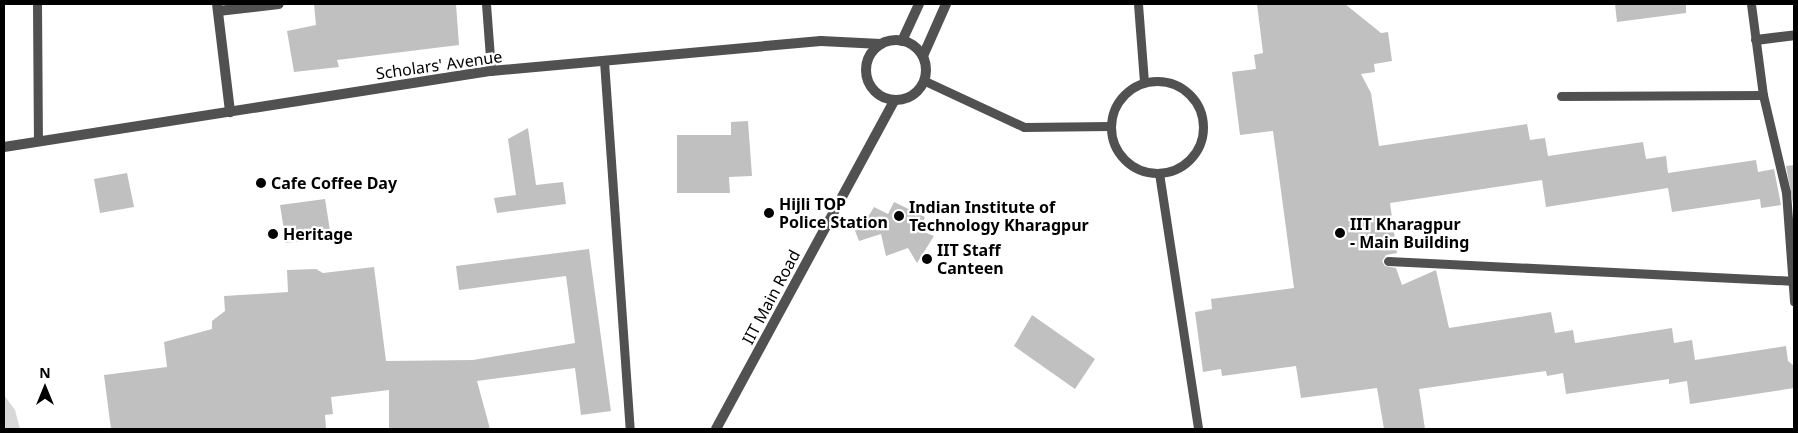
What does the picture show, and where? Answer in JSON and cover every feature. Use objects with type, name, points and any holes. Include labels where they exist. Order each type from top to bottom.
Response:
[{"type":"street","points":[[230,112],[218,7],[280,4]]},
{"type":"street","points":[[902,41],[918,4]]},
{"type":"street","points":[[923,56],[902,41],[881,44],[868,58],[867,77],[877,93],[894,101],[913,96],[925,82],[923,56],[946,4]]},
{"type":"street","points":[[1756,40],[1794,35]]},
{"type":"street","name":"Scholars' Avenue","points":[[4,147],[491,72],[821,41],[881,44]]},
{"type":"street","name":"IIT Main Road","points":[[716,429],[894,101]]},
{"type":"lane","points":[[37,4],[38,141]]},
{"type":"lane","points":[[486,4],[491,72]]},
{"type":"lane","points":[[1138,4],[1144,82]]},
{"type":"lane","points":[[1751,4],[1763,95],[1786,192],[1794,302]]},
{"type":"lane","points":[[604,61],[630,429]]},
{"type":"lane","points":[[925,82],[1024,127],[1110,126]]},
{"type":"lane","points":[[1144,82],[1174,83],[1188,91],[1203,118],[1203,134],[1188,162],[1159,173],[1129,164],[1112,140],[1110,126],[1120,98],[1144,82]]},
{"type":"lane","points":[[1561,96],[1763,95]]},
{"type":"lane","points":[[1159,173],[1198,429]]},
{"type":"lane","points":[[1388,261],[1791,281]]},
{"type":"shaded area","points":[[4,395],[15,410],[20,429],[4,429]]},
{"type":"building","points":[[314,4],[456,4],[459,45],[337,60],[339,67],[294,72],[287,31],[316,25]]},
{"type":"building","name":"IIT Kharagpur - Main Building","points":[[1257,4],[1345,4],[1381,33],[1388,32],[1392,61],[1374,64],[1375,72],[1361,74],[1371,93],[1379,146],[1527,124],[1530,140],[1545,138],[1548,156],[1643,142],[1646,159],[1666,156],[1668,173],[1756,160],[1758,172],[1774,169],[1781,205],[1761,208],[1760,199],[1672,212],[1668,188],[1546,207],[1542,180],[1390,203],[1397,253],[1386,255],[1382,261],[1385,266],[1396,268],[1402,285],[1436,270],[1449,328],[1551,312],[1555,333],[1573,330],[1575,343],[1672,328],[1674,343],[1692,340],[1695,360],[1786,346],[1788,361],[1794,366],[1794,388],[1690,404],[1687,381],[1669,384],[1669,379],[1566,394],[1563,373],[1547,376],[1546,371],[1419,389],[1425,429],[1384,429],[1377,388],[1301,398],[1296,366],[1222,376],[1221,369],[1203,372],[1195,312],[1212,309],[1211,299],[1294,288],[1273,131],[1240,135],[1232,72],[1256,69],[1254,55],[1263,53]]},
{"type":"building","points":[[1615,4],[1686,4],[1686,13],[1617,22]]},
{"type":"building","points":[[748,121],[752,176],[729,177],[730,193],[677,193],[677,135],[731,135],[731,122]]},
{"type":"building","points":[[528,128],[536,185],[563,182],[566,204],[497,213],[494,198],[516,195],[508,139]]},
{"type":"building","points":[[1794,165],[1794,203],[1793,204],[1786,166]]},
{"type":"building","points":[[127,173],[134,207],[100,213],[94,179]]},
{"type":"building","points":[[325,199],[331,237],[286,243],[280,205]]},
{"type":"building","points":[[894,202],[925,217],[919,230],[934,236],[917,263],[908,248],[886,256],[881,234],[859,241],[854,228],[865,222],[874,207],[888,214]]},
{"type":"building","points":[[589,249],[611,411],[581,415],[575,368],[477,381],[490,429],[389,429],[389,390],[331,397],[333,414],[325,415],[326,429],[111,429],[104,375],[167,367],[164,342],[212,329],[212,321],[225,311],[224,296],[288,292],[287,270],[316,269],[323,273],[374,267],[386,361],[473,360],[575,343],[566,276],[459,290],[456,266]]},
{"type":"building","points":[[1032,315],[1095,359],[1075,389],[1014,346]]},
{"type":"place","name":"Cafe Coffee Day","points":[[261,183]]},
{"type":"place","name":"Hijli TOP Police Station","points":[[769,213]]},
{"type":"place","name":"Indian Institute of Technology Kharagpur","points":[[899,216]]},
{"type":"place","name":"IIT Kharagpur - Main Building","points":[[1340,233]]},
{"type":"place","name":"Heritage","points":[[273,234]]},
{"type":"place","name":"IIT Staff Canteen","points":[[927,259]]}]
